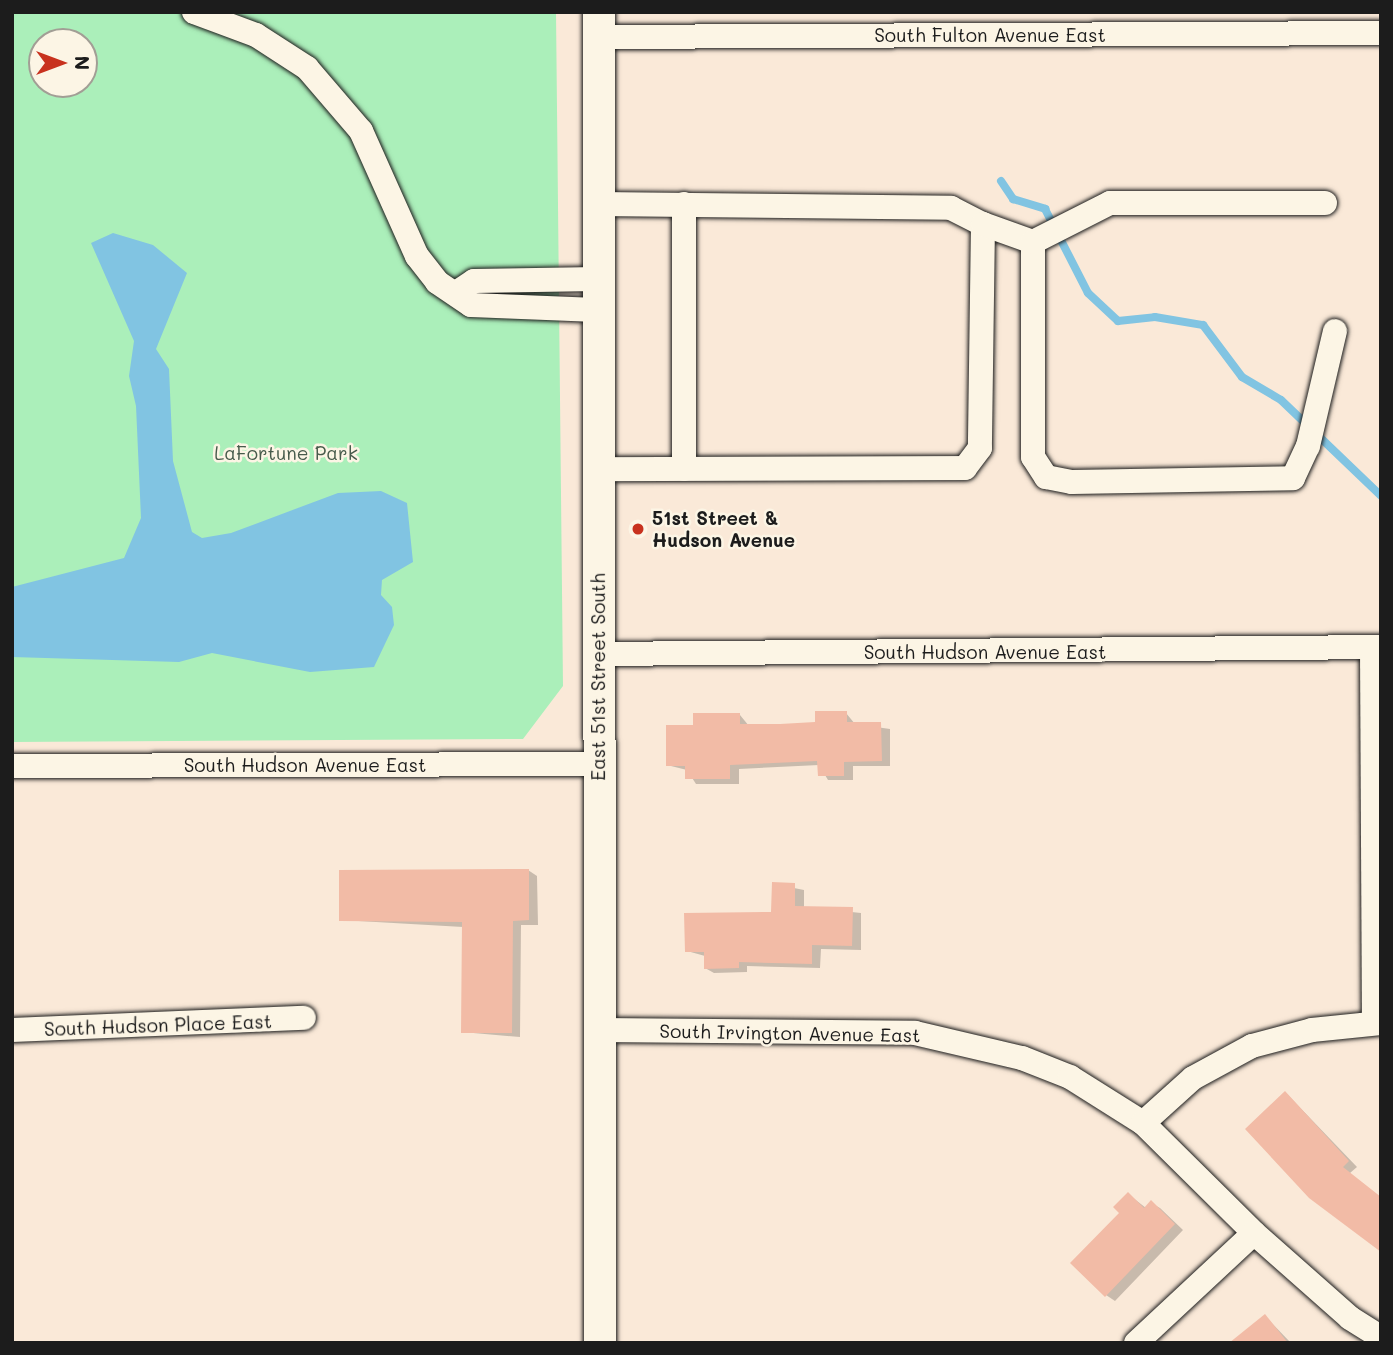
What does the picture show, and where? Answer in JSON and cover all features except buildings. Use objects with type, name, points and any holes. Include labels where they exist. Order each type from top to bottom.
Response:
[{"type":"main road","name":"East 51st Street South","points":[[599,25],[597,310],[600,1343]]},
{"type":"street","points":[[194,12],[256,35],[307,68],[361,131],[417,256],[437,282],[459,291],[471,305],[597,310]]},
{"type":"street","name":"South Fulton Avenue East","points":[[599,25],[1149,23],[1381,33]]},
{"type":"street","points":[[598,204],[951,208],[983,224],[1041,239],[1110,203],[1325,203]]},
{"type":"street","points":[[684,204],[684,469]]},
{"type":"street","points":[[598,469],[965,468],[980,448],[983,224]]},
{"type":"street","points":[[1041,239],[1033,457],[1046,477],[1072,482],[1281,483],[1293,478],[1308,446],[1335,331]]},
{"type":"street","points":[[459,291],[474,281],[597,279]]},
{"type":"street","points":[[1143,1123],[1193,1078],[1252,1046],[1378,1023],[1376,649]]},
{"type":"street","name":"South Hudson Avenue East","points":[[598,654],[1376,649]]},
{"type":"street","name":"South Hudson Avenue East","points":[[12,766],[598,764]]},
{"type":"street","name":"South Hudson Place East","points":[[12,1030],[304,1018]]},
{"type":"street","name":"South Irvington Avenue East","points":[[600,1030],[939,1037],[1070,1077],[1143,1123],[1254,1233],[1350,1318],[1381,1337]]},
{"type":"street","points":[[1136,1343],[1254,1233]]},
{"type":"green space","name":"LaFortune Park","points":[[12,12],[556,12],[563,686],[523,739],[12,742]]},
{"type":"water","points":[[113,233],[153,245],[187,273],[156,349],[169,369],[173,461],[192,532],[202,538],[231,533],[338,493],[381,491],[407,503],[413,562],[382,580],[381,595],[392,607],[394,625],[374,667],[310,672],[212,653],[179,662],[12,657],[12,587],[124,558],[141,518],[136,406],[129,376],[134,341],[91,243]]},
{"type":"waterway","points":[[1001,181],[1013,199],[1045,209],[1088,293],[1118,321],[1155,317],[1203,325],[1242,377],[1281,400],[1381,496]]},
{"type":"place","name":"51st Street & Hudson Avenue","points":[[638,529]]}]
